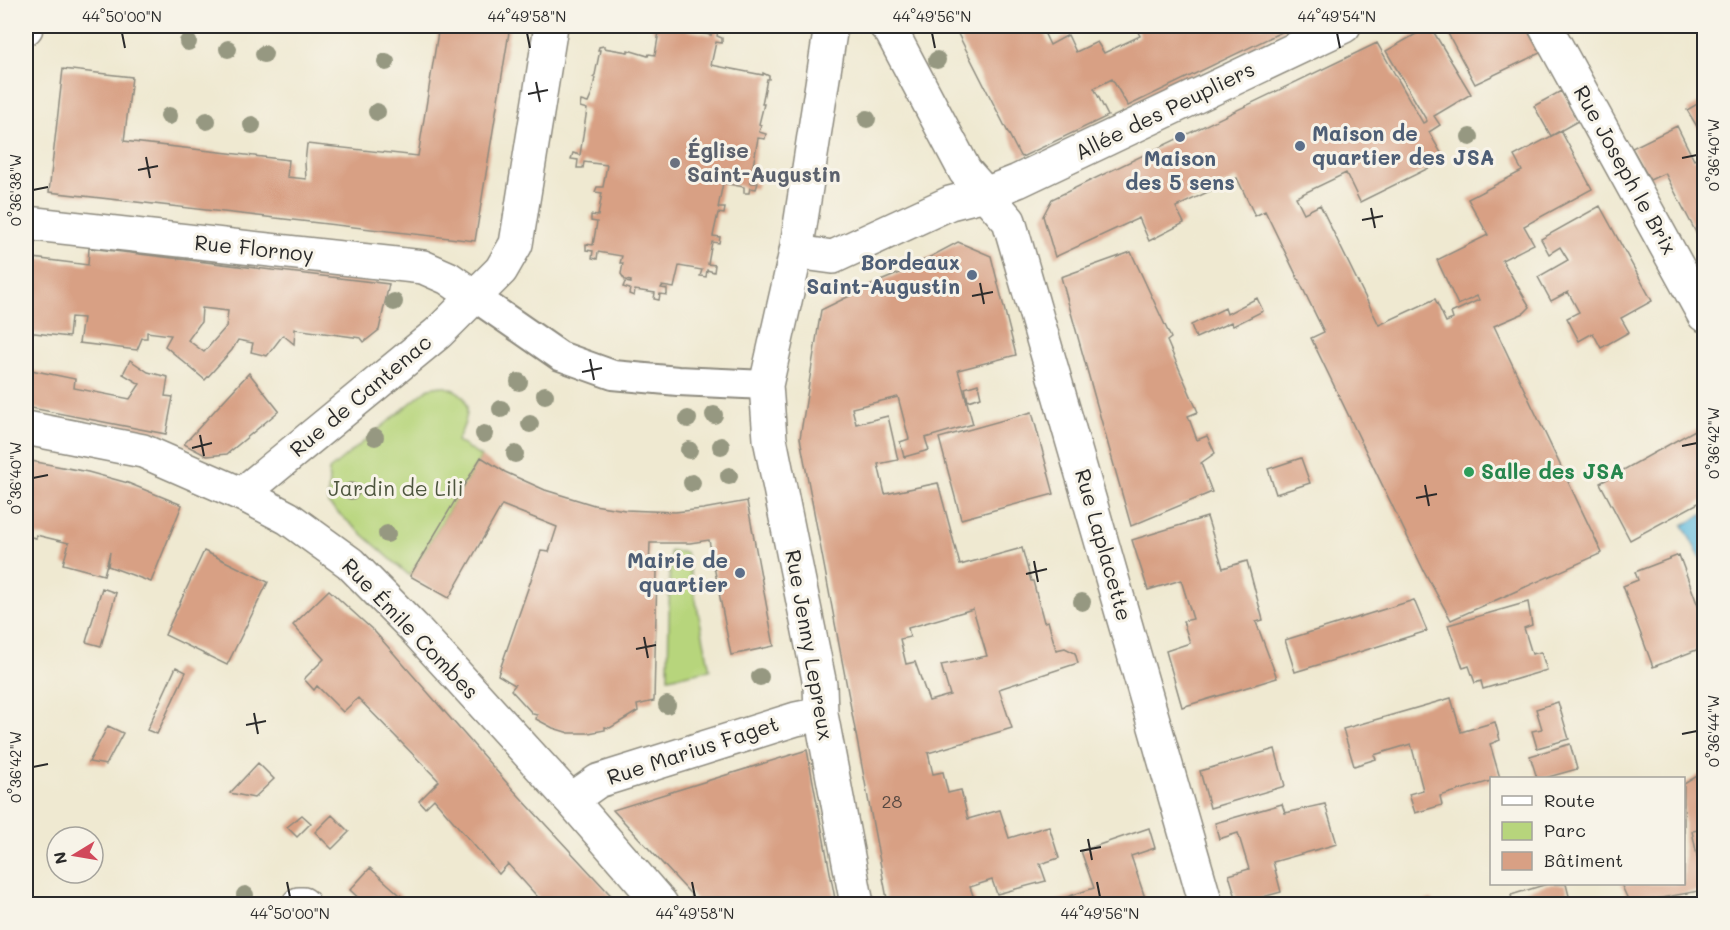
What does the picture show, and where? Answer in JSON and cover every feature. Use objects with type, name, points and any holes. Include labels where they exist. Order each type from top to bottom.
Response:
[{"type":"street","name":"Rue de Cantenac","points":[[249,496],[253,485],[438,333],[501,270],[516,244],[551,26]]},
{"type":"street","name":"Rue Jenny Lepreux","points":[[831,26],[796,252],[766,384],[770,439],[820,685],[821,714],[857,904]]},
{"type":"street","name":"Rue Laplacette","points":[[886,26],[891,31],[964,171],[1009,221],[1206,904]]},
{"type":"street","name":"Allée des Peupliers","points":[[796,252],[833,257],[950,203],[985,194],[1018,181],[1344,26]]},
{"type":"street","name":"Rue Joseph le Brix","points":[[1545,26],[1704,315]]},
{"type":"street","name":"Rue Flornoy","points":[[26,223],[423,267],[448,278],[475,297]]},
{"type":"street","points":[[475,297],[560,356],[613,375],[678,381],[766,384]]},
{"type":"street","name":"Rue Émile Combes","points":[[26,428],[143,451],[249,496],[288,518],[350,563],[413,627],[571,800],[661,904]]},
{"type":"street","name":"Rue Marius Faget","points":[[571,800],[598,781],[796,718],[821,714]]},
{"type":"green space","name":"Jardin de Lili","points":[[441,386],[452,389],[465,399],[467,414],[457,441],[481,457],[410,576],[328,504],[329,470],[429,388]]},
{"type":"green space","points":[[670,551],[686,552],[710,670],[668,678]]},
{"type":"water","points":[[1704,514],[1704,565],[1683,525]]},
{"type":"building","points":[[439,26],[510,26],[475,241],[49,192],[63,69],[132,77],[124,141],[289,160],[287,177],[306,179],[307,144],[418,156]]},
{"type":"building","name":"Église Saint-Augustin","points":[[653,26],[666,26],[711,35],[712,28],[718,30],[717,36],[722,38],[722,43],[716,42],[711,65],[763,75],[763,73],[769,76],[759,124],[761,125],[759,132],[766,134],[765,139],[758,138],[750,183],[758,183],[756,189],[750,188],[749,193],[744,193],[744,187],[723,183],[718,208],[725,208],[724,214],[718,213],[713,236],[720,237],[719,243],[712,242],[708,264],[715,265],[714,272],[707,270],[706,277],[700,276],[702,270],[679,266],[674,288],[662,286],[661,288],[667,289],[667,295],[660,294],[659,300],[654,299],[655,293],[635,290],[634,296],[629,294],[630,289],[623,287],[625,282],[631,283],[631,281],[625,280],[621,274],[622,256],[598,252],[597,259],[592,258],[593,251],[586,250],[586,244],[593,245],[597,222],[591,221],[591,215],[598,216],[602,193],[595,192],[597,187],[603,187],[607,165],[584,162],[583,168],[577,168],[578,160],[571,159],[573,153],[580,155],[587,109],[580,107],[581,101],[588,103],[591,96],[599,47],[604,46],[604,48],[628,52],[628,50],[648,56],[649,54],[655,55],[659,32],[652,31]]},
{"type":"building","points":[[954,26],[1041,26],[1050,45],[1068,35],[1076,52],[1097,42],[1104,53],[1140,36],[1135,26],[1294,26],[1128,106],[1112,79],[1094,88],[1108,116],[1022,157]]},
{"type":"building","points":[[1430,26],[1471,94],[1434,116],[1440,125],[1429,132],[1445,160],[1360,202],[1346,173],[1296,197],[1304,213],[1320,205],[1379,325],[1435,299],[1446,322],[1453,319],[1451,313],[1479,300],[1477,296],[1458,305],[1437,260],[1488,235],[1468,199],[1522,171],[1514,156],[1561,131],[1592,189],[1524,226],[1534,244],[1502,260],[1530,307],[1524,313],[1494,326],[1602,553],[1451,620],[1424,571],[1311,338],[1324,332],[1265,211],[1255,216],[1237,178],[1176,207],[1184,223],[1149,241],[1139,218],[1055,257],[1043,216],[1052,199],[1377,43],[1423,123],[1427,121],[1386,51]]},
{"type":"building","points":[[1444,26],[1525,26],[1540,53],[1475,84]]},
{"type":"building","points":[[1561,91],[1578,121],[1551,136],[1534,106]]},
{"type":"building","points":[[1704,100],[1704,138],[1687,110]]},
{"type":"building","points":[[1677,126],[1694,160],[1704,155],[1704,248],[1665,173],[1650,180],[1632,148]]},
{"type":"building","points":[[1600,206],[1652,301],[1621,318],[1629,332],[1601,348],[1593,333],[1579,341],[1567,318],[1579,312],[1568,292],[1551,301],[1538,277],[1568,260],[1560,247],[1549,254],[1541,239]]},
{"type":"building","points":[[26,241],[35,242],[33,258],[88,265],[89,248],[389,284],[379,330],[364,342],[361,338],[295,329],[294,344],[283,335],[267,356],[251,352],[253,343],[238,340],[205,380],[165,346],[171,335],[147,332],[147,338],[142,338],[137,350],[79,343],[83,318],[71,317],[69,337],[26,332]],"holes":[[[202,308],[228,311],[226,327],[204,352],[188,340],[201,322]]]},
{"type":"building","points":[[958,242],[991,256],[1016,355],[958,370],[973,424],[925,438],[929,450],[904,457],[900,442],[909,439],[898,397],[852,408],[856,424],[888,416],[898,460],[878,464],[885,494],[938,483],[960,565],[1022,548],[1044,622],[1048,621],[1056,650],[1065,648],[1075,653],[1078,663],[999,689],[1012,728],[928,753],[933,774],[943,772],[948,793],[961,790],[968,819],[1000,810],[1009,838],[1049,826],[1059,858],[1040,864],[1046,881],[997,894],[992,880],[970,887],[976,904],[888,904],[800,438],[821,310],[900,273]],"holes":[[[973,609],[987,656],[941,665],[950,695],[929,701],[915,662],[906,664],[900,639],[910,637],[908,628]]]},
{"type":"building","points":[[1131,252],[1171,338],[1167,341],[1198,412],[1188,416],[1197,440],[1207,436],[1215,453],[1201,463],[1212,492],[1131,526],[1061,277]]},
{"type":"building","points":[[1257,298],[1263,311],[1233,326],[1231,322],[1196,338],[1191,325],[1225,308],[1227,314]]},
{"type":"building","points":[[130,360],[148,372],[168,377],[165,396],[173,397],[166,434],[26,407],[26,369],[75,379],[74,388],[130,399],[140,384],[123,374]]},
{"type":"building","points":[[249,373],[279,411],[227,454],[207,456],[184,444]]},
{"type":"building","points":[[978,384],[981,397],[968,401],[965,388]]},
{"type":"building","points":[[1032,412],[1054,494],[961,519],[939,438]]},
{"type":"building","points":[[1704,425],[1704,500],[1630,540],[1600,483]]},
{"type":"building","points":[[481,457],[505,472],[545,490],[594,505],[625,510],[675,512],[747,501],[774,646],[731,655],[709,540],[690,543],[650,543],[649,570],[657,571],[654,701],[637,705],[638,711],[610,728],[605,727],[605,730],[589,733],[569,733],[536,719],[537,715],[533,714],[511,690],[515,685],[498,675],[541,551],[549,552],[557,527],[502,505],[449,598],[410,576]]},
{"type":"building","points":[[1301,458],[1310,483],[1276,494],[1268,469]]},
{"type":"building","points":[[26,460],[88,472],[128,483],[182,505],[151,582],[108,566],[110,552],[104,575],[63,564],[69,543],[36,535],[36,538],[26,536]]},
{"type":"building","points":[[1207,517],[1223,568],[1247,561],[1263,620],[1256,622],[1277,678],[1182,707],[1166,651],[1190,643],[1183,621],[1193,619],[1181,580],[1148,590],[1132,540]]},
{"type":"building","points":[[204,551],[268,582],[227,665],[165,635]]},
{"type":"building","points":[[1679,555],[1704,622],[1704,647],[1653,667],[1623,586],[1638,580],[1635,572]]},
{"type":"building","points":[[102,588],[116,593],[101,646],[86,642]]},
{"type":"building","points":[[329,590],[375,632],[507,783],[619,904],[544,904],[508,864],[499,874],[434,799],[425,808],[419,801],[439,781],[358,698],[343,712],[317,686],[314,690],[304,679],[324,659],[293,625]]},
{"type":"building","points":[[1414,600],[1427,631],[1295,672],[1285,640]]},
{"type":"building","points":[[1528,602],[1532,625],[1524,628],[1532,654],[1541,652],[1547,670],[1483,689],[1481,681],[1475,683],[1469,666],[1463,668],[1448,625]]},
{"type":"building","points":[[176,667],[186,672],[157,734],[147,730]]},
{"type":"building","points":[[1451,698],[1461,732],[1495,722],[1500,740],[1490,744],[1500,777],[1490,777],[1490,781],[1440,796],[1442,805],[1415,813],[1409,794],[1423,790],[1411,744],[1374,755],[1376,759],[1354,766],[1343,729]]},
{"type":"building","points":[[1558,702],[1569,739],[1537,748],[1532,731],[1542,729],[1536,709]]},
{"type":"building","points":[[108,726],[123,733],[106,765],[89,762]]},
{"type":"building","points":[[1570,744],[1577,769],[1549,777],[1537,777],[1530,756]]},
{"type":"building","points":[[1275,749],[1285,786],[1210,808],[1200,771]]},
{"type":"building","points":[[807,750],[836,904],[700,904],[613,810]]},
{"type":"building","points":[[258,763],[274,779],[254,798],[230,793]]},
{"type":"building","points":[[1704,772],[1704,829],[1692,831],[1704,890],[1630,904],[1621,885],[1685,885],[1685,783]]},
{"type":"building","points":[[1282,804],[1285,813],[1325,804],[1337,844],[1273,862],[1281,892],[1238,904],[1229,875],[1249,869],[1238,833],[1219,839],[1215,823]]},
{"type":"building","points":[[302,815],[311,823],[297,837],[287,827]]},
{"type":"building","points":[[332,815],[349,832],[332,849],[315,832]]},
{"type":"building","points":[[1149,828],[1155,848],[1131,856],[1147,904],[1053,904],[1052,902],[1094,888],[1081,851]]},
{"type":"building","points":[[370,868],[410,904],[365,904],[350,890]]},
{"type":"building","points":[[1544,885],[1566,885],[1571,904],[1513,904],[1511,895]]},
{"type":"building","points":[[1432,899],[1434,904],[1414,904]]},
{"type":"place","name":"Maison des 5 sens","points":[[1180,137]]},
{"type":"place","name":"Maison de quartier des JSA","points":[[1300,146]]},
{"type":"place","name":"Église Saint-Augustin","points":[[675,163]]},
{"type":"place","name":"Bordeaux Saint-Augustin","points":[[972,275]]},
{"type":"place","name":"Salle des JSA","points":[[1469,472]]},
{"type":"place","name":"Mairie de quartier","points":[[740,573]]}]
